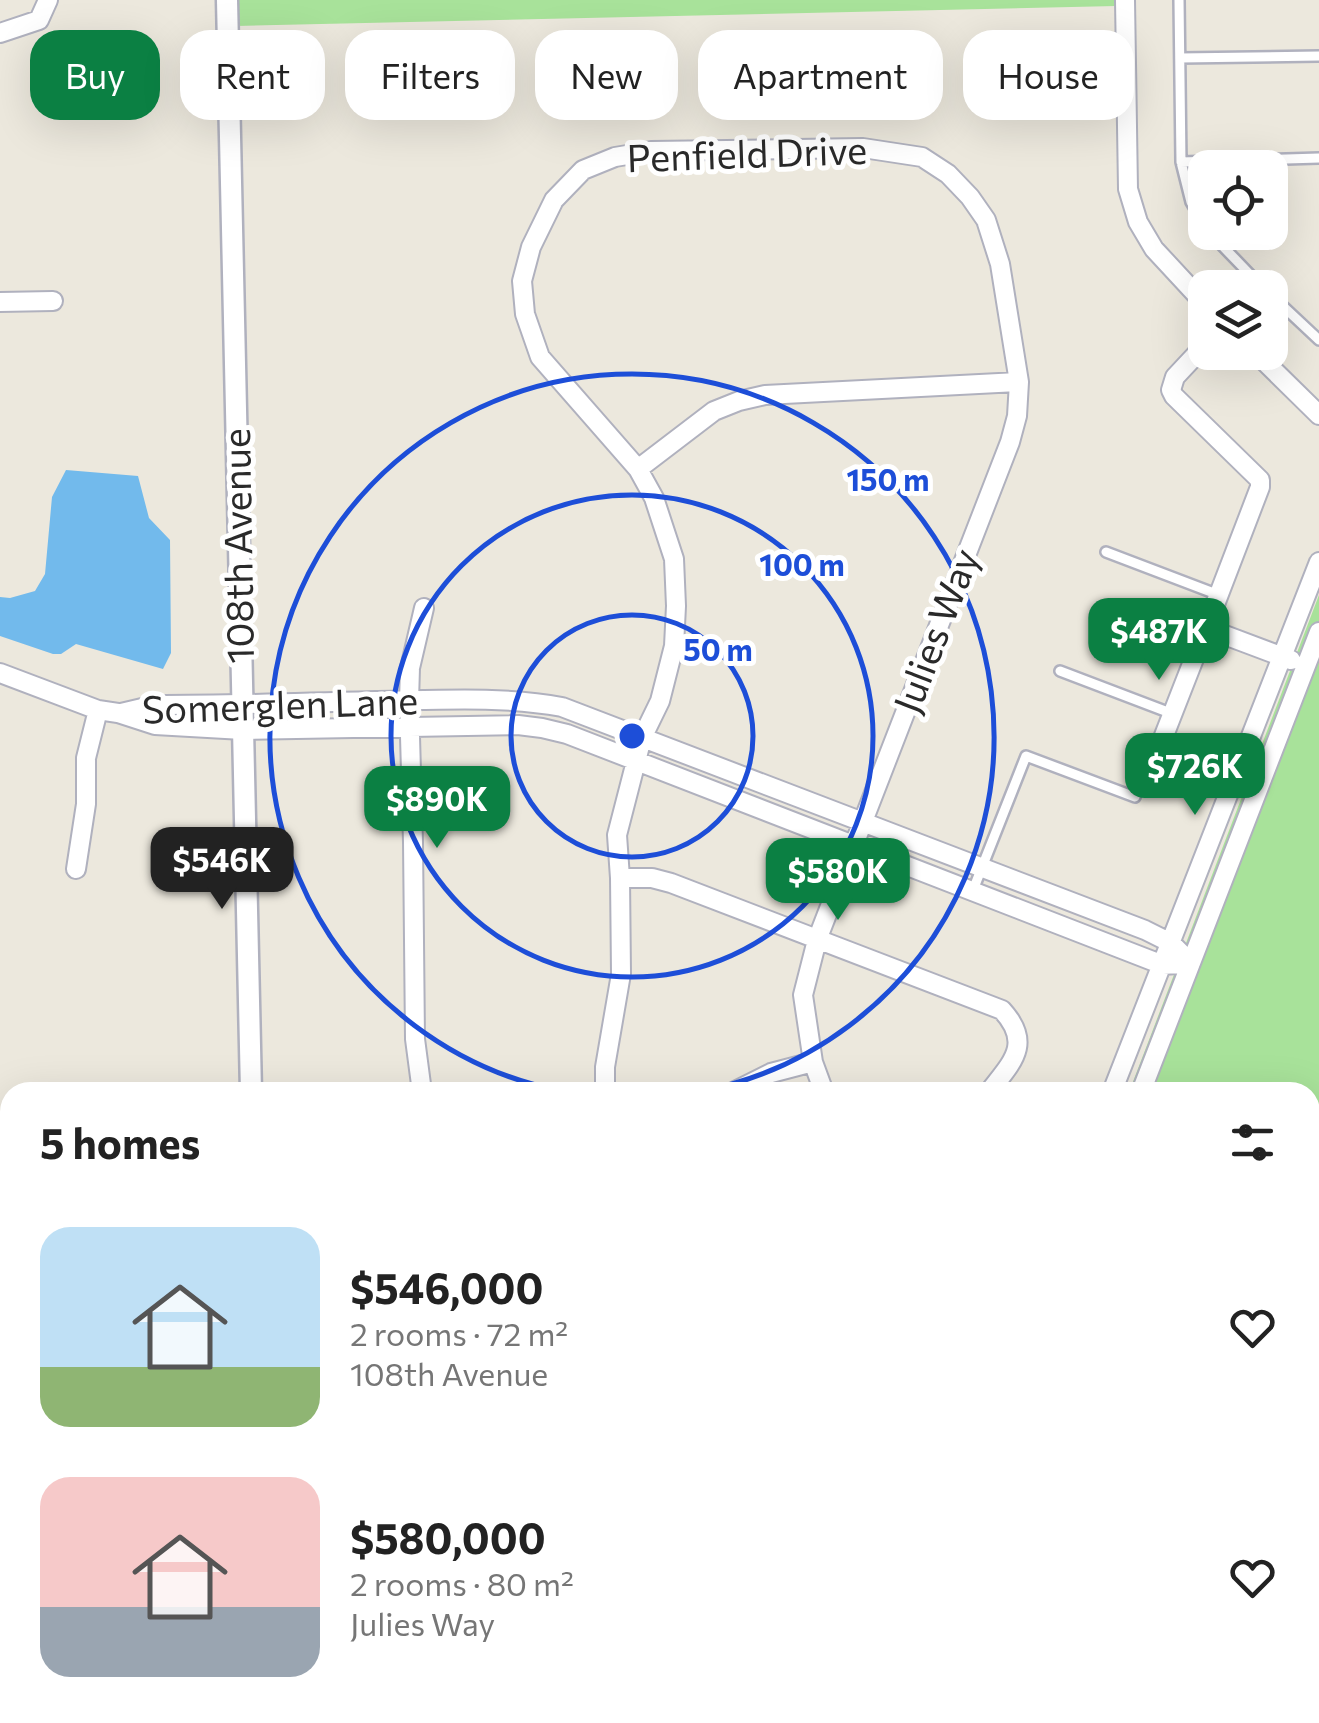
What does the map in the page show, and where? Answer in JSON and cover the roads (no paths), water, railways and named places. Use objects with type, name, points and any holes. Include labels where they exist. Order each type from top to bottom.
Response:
[{"type":"street","points":[[0,33],[40,20],[48,0]]},
{"type":"street","name":"108th Avenue","points":[[227,0],[252,1082]]},
{"type":"street","points":[[1124,0],[1128,189],[1138,222],[1154,249],[1188,286]]},
{"type":"street","name":"Penfield Drive","points":[[638,468],[540,357],[525,314],[522,281],[530,247],[554,200],[583,170],[615,157],[651,152],[862,148],[922,157],[948,174]]},
{"type":"street","name":"Julies Way","points":[[820,1082],[813,1062],[803,995],[817,940],[1017,416],[1019,382],[1000,264],[986,220],[948,174]]},
{"type":"street","points":[[0,302],[53,301]]},
{"type":"street","points":[[1156,756],[1260,487],[1260,480],[1174,396],[1172,384],[1188,365]]},
{"type":"street","points":[[1274,370],[1319,414]]},
{"type":"street","points":[[606,1082],[622,974],[617,835],[642,738],[660,701],[674,646],[674,558],[654,498],[638,468],[714,411],[739,400],[766,395],[1019,382]]},
{"type":"street","points":[[1116,1082],[1319,562]]},
{"type":"street","points":[[421,1082],[415,1038],[408,700],[410,668],[424,608]]},
{"type":"street","points":[[1206,628],[1306,666]]},
{"type":"street","points":[[1144,1082],[1319,632]]},
{"type":"street","name":"Somerglen Lane","points":[[0,673],[98,710],[155,725],[243,730],[518,725],[568,734],[1163,964],[1191,963]]},
{"type":"street","name":"Somerglen Lane","points":[[118,713],[155,705],[408,700],[534,702],[562,707],[1145,930],[1171,944],[1191,963]]},
{"type":"street","points":[[76,869],[86,804],[86,758],[98,710]]},
{"type":"street","points":[[620,878],[652,878],[671,883],[1002,1010],[1018,1032],[1017,1050],[997,1082]]},
{"type":"street","points":[[754,1082],[813,1062]]},
{"type":"lane","points":[[1179,0],[1181,162],[1188,190]]},
{"type":"lane","points":[[1180,58],[1319,56]]},
{"type":"lane","points":[[1181,162],[1319,158]]},
{"type":"lane","points":[[1227,250],[1246,270]]},
{"type":"lane","points":[[1288,311],[1319,340]]},
{"type":"lane","points":[[1106,552],[1219,595]]},
{"type":"lane","points":[[1060,671],[1172,714]]},
{"type":"lane","points":[[973,890],[1026,756],[1135,797]]},
{"type":"water","points":[[66,470],[138,476],[149,518],[170,540],[171,653],[163,669],[76,644],[61,654],[53,654],[0,636],[0,597],[35,591],[45,574],[52,497]]}]
